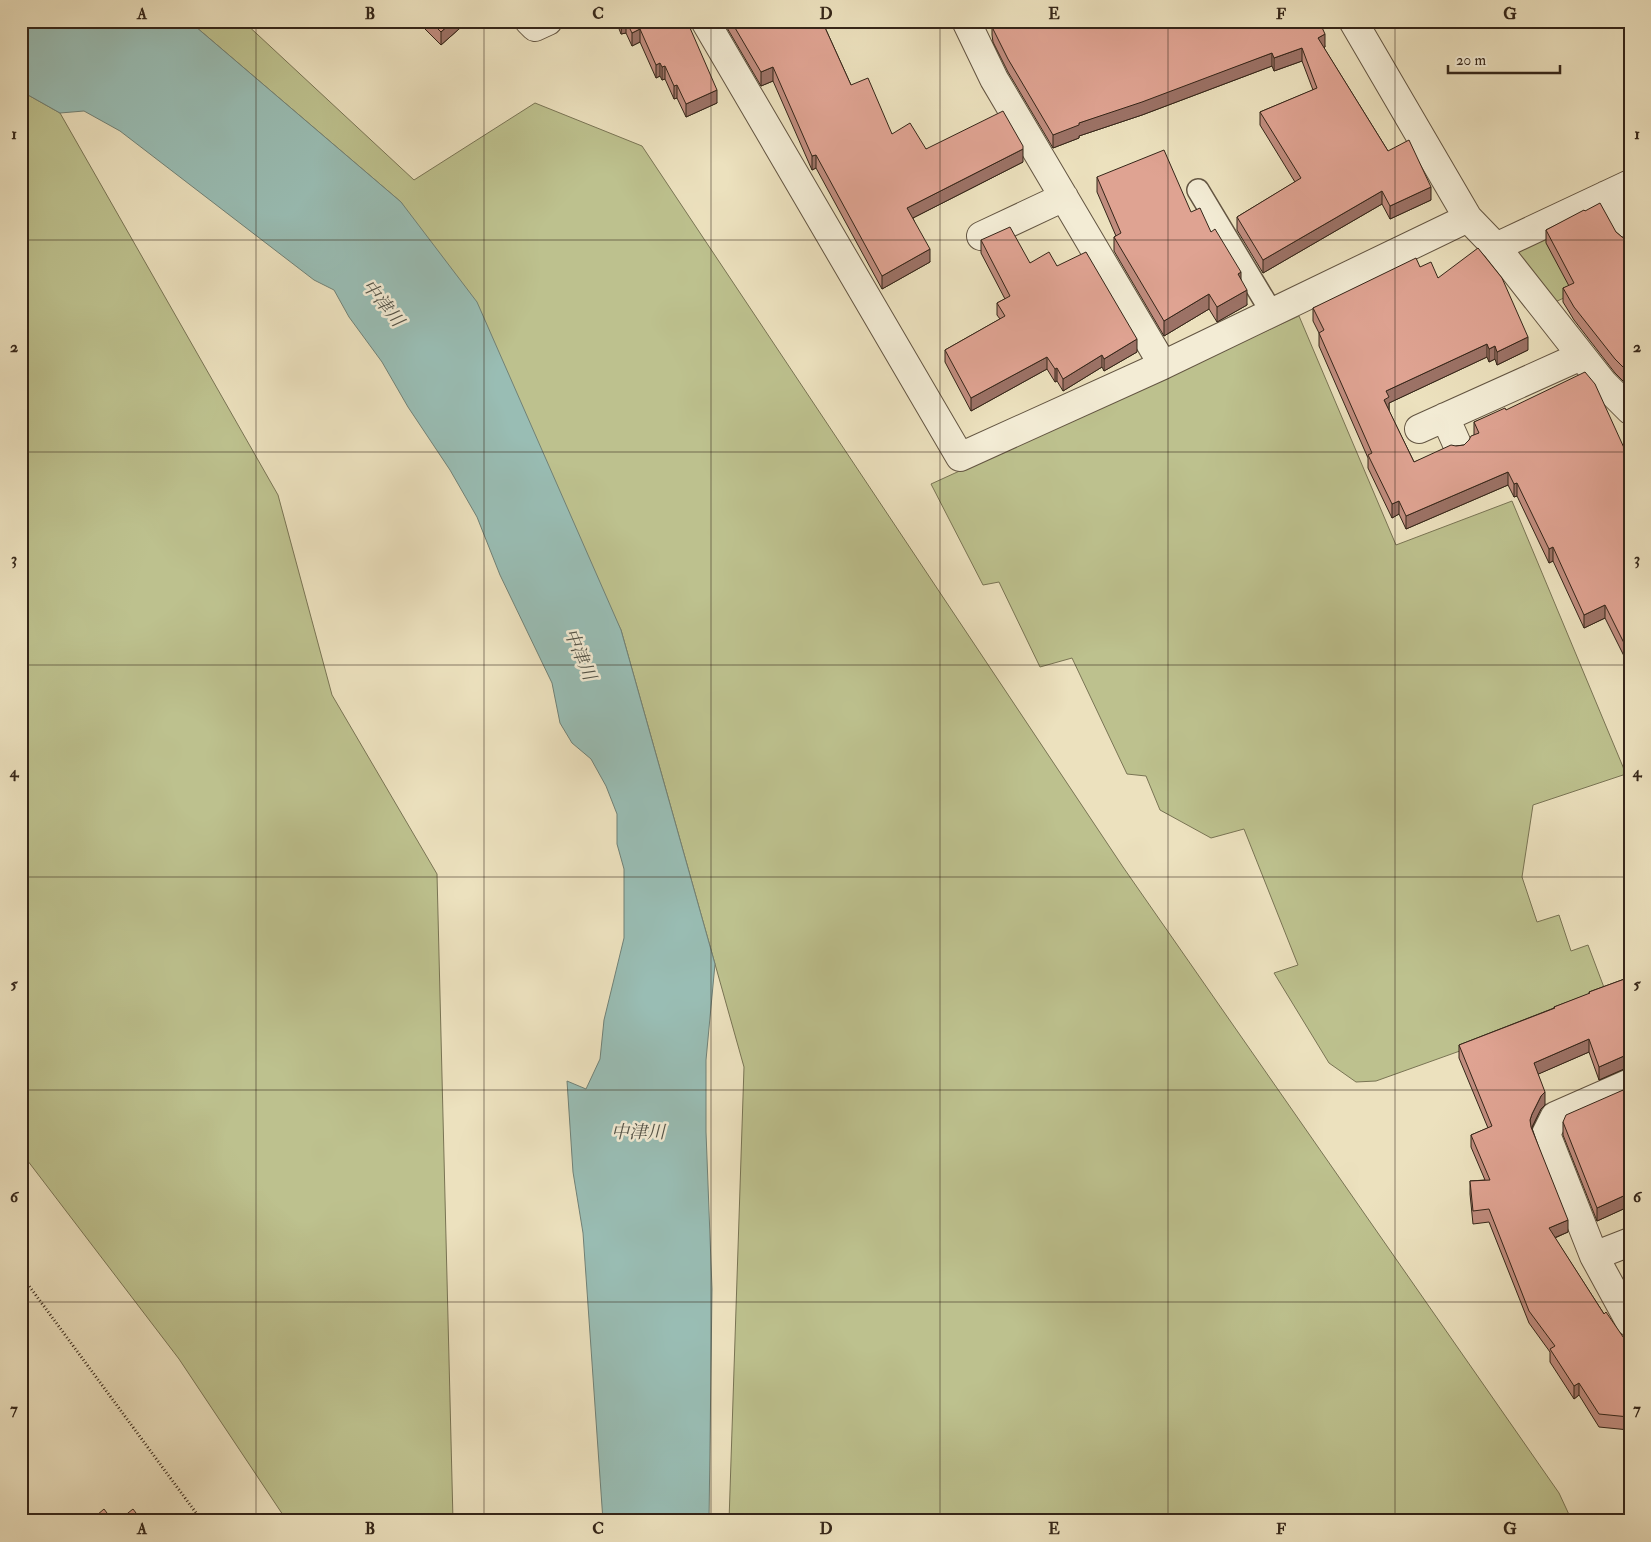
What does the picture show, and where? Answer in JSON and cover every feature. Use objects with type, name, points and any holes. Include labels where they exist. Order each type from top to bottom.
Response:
[{"type":"street","points":[[529,21],[535,27],[548,21]]},
{"type":"street","points":[[705,21],[960,457],[1163,366],[1468,218]]},
{"type":"street","points":[[966,21],[994,80],[1163,366]]},
{"type":"street","points":[[1354,21],[1468,218],[1496,247],[1603,383],[1630,410]]},
{"type":"street","points":[[1496,247],[1618,190],[1630,238]]},
{"type":"street","points":[[981,236],[1064,197]]},
{"type":"street","points":[[1419,429],[1581,356]]},
{"type":"street","points":[[1445,417],[1456,444]]},
{"type":"street","points":[[1630,1083],[1555,1116],[1546,1134],[1594,1256],[1630,1322]]},
{"type":"street","points":[[1594,1256],[1630,1242]]},
{"type":"lane","points":[[1198,190],[1272,313]]},
{"type":"path","points":[[21,1275],[202,1521]]},
{"type":"green space","points":[[189,21],[243,21],[414,180],[535,103],[642,146],[1123,867],[1559,1493],[1572,1521],[729,1521],[744,1067],[621,630],[401,202]]},
{"type":"green space","points":[[21,91],[60,113],[278,495],[332,695],[437,874],[453,1521],[287,1521],[179,1359],[21,1152]]},
{"type":"green space","points":[[1544,236],[1575,293],[1555,302],[1518,255],[1520,248]]},
{"type":"green space","points":[[1299,316],[1396,545],[1512,501],[1626,774],[1533,805],[1522,877],[1537,922],[1559,915],[1571,951],[1588,945],[1608,998],[1376,1081],[1356,1082],[1329,1063],[1274,973],[1298,965],[1244,829],[1211,838],[1160,810],[1146,776],[1127,774],[1072,658],[1040,667],[999,582],[983,585],[931,484]]},
{"type":"water","name":"中津川","points":[[21,21],[184,21],[196,27],[401,202],[477,302],[621,630],[715,964],[706,1060],[706,1132],[712,1289],[709,1521],[603,1521],[583,1233],[573,1172],[567,1081],[586,1089],[600,1059],[604,1020],[624,938],[624,869],[617,844],[617,814],[606,786],[591,759],[572,743],[560,723],[552,683],[500,575],[477,517],[450,470],[408,407],[382,362],[349,317],[334,290],[314,280],[120,131],[84,111],[60,113],[21,91]]},
{"type":"building","points":[[430,21],[453,21],[441,32]]},
{"type":"building","points":[[626,21],[687,21],[717,90],[686,104],[677,85],[674,86],[665,66],[662,67],[660,63],[656,65],[640,29],[632,33]]},
{"type":"building","points":[[731,21],[822,21],[851,85],[868,78],[892,134],[910,123],[926,149],[1003,111],[1023,149],[907,208],[930,249],[882,276],[816,155],[812,156],[773,67],[761,72]]},
{"type":"building","points":[[1319,21],[1325,34],[1318,38],[1388,151],[1409,140],[1431,187],[1390,206],[1382,191],[1263,260],[1237,217],[1301,178],[1260,112],[1317,88],[1302,48],[1274,58],[1272,53],[1142,102],[1079,123],[1079,125],[1053,135],[1008,59],[993,29],[992,22]]},
{"type":"building","points":[[1164,150],[1191,212],[1200,208],[1211,232],[1215,229],[1241,272],[1238,274],[1247,290],[1217,307],[1209,294],[1164,321],[1114,237],[1121,233],[1097,177]]},
{"type":"building","points":[[1600,203],[1616,232],[1630,240],[1630,368],[1626,370],[1574,307],[1563,288],[1574,283],[1546,230]]},
{"type":"building","points":[[1010,227],[1030,263],[1049,252],[1057,266],[1086,252],[1137,339],[1104,359],[1102,355],[1063,379],[1057,368],[1055,369],[1047,357],[971,398],[945,350],[1005,316],[997,303],[1010,296],[981,240]]},
{"type":"building","points":[[1478,248],[1502,278],[1528,337],[1497,352],[1495,346],[1489,349],[1487,344],[1386,391],[1389,397],[1384,400],[1414,462],[1451,445],[1464,445],[1471,436],[1479,433],[1474,422],[1505,408],[1506,410],[1585,372],[1595,384],[1630,461],[1630,647],[1627,649],[1605,605],[1584,615],[1553,547],[1549,549],[1517,483],[1514,484],[1508,472],[1406,516],[1399,501],[1392,504],[1368,455],[1372,453],[1319,333],[1324,330],[1313,308],[1416,258],[1420,267],[1431,262],[1438,278]]},
{"type":"building","points":[[1630,977],[1630,1055],[1599,1067],[1589,1039],[1534,1063],[1545,1092],[1541,1096],[1530,1120],[1531,1127],[1568,1220],[1549,1228],[1604,1314],[1606,1312],[1630,1347],[1629,1417],[1599,1414],[1579,1383],[1574,1386],[1550,1349],[1555,1346],[1529,1311],[1489,1209],[1473,1211],[1470,1181],[1490,1180],[1471,1135],[1492,1126],[1459,1045]]},
{"type":"building","points":[[1630,1087],[1630,1193],[1597,1208],[1563,1122],[1566,1115]]},
{"type":"building","points":[[104,1509],[113,1521],[90,1521]]},
{"type":"building","points":[[133,1509],[142,1521],[118,1521]]}]
